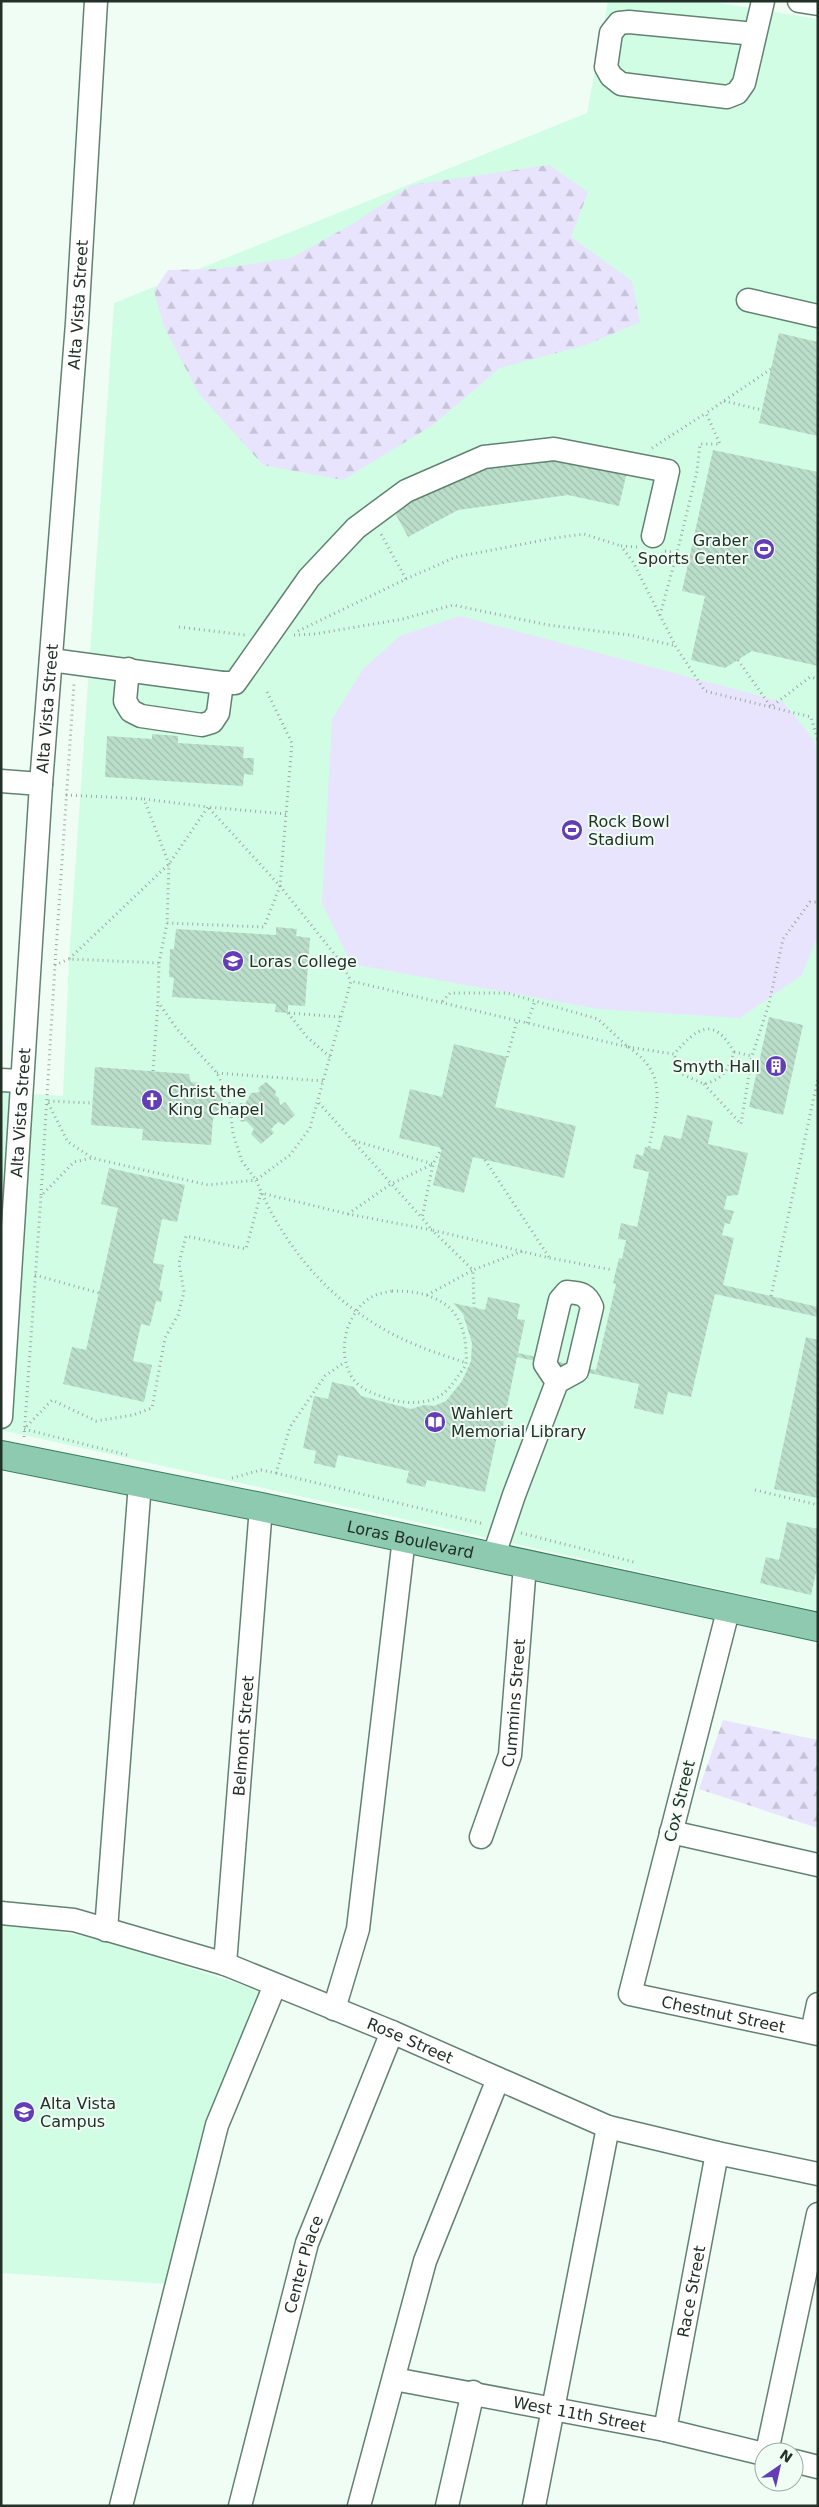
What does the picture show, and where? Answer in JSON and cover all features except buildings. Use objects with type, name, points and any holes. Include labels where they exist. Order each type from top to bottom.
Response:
[{"type":"main road","name":"Loras Boulevard","points":[[13,1457],[261,1507],[818,1627]]},
{"type":"street","name":"Alta Vista Street","points":[[1,1417],[5,1292],[10,1268],[8,1186],[11,1081],[41,784],[51,660],[76,323],[96,1]]},
{"type":"street","points":[[755,34],[629,22],[619,24],[611,33],[606,67],[611,76],[621,84],[727,97],[737,92],[744,84],[763,1]]},
{"type":"street","points":[[799,1],[818,4]]},
{"type":"street","points":[[748,300],[818,316]]},
{"type":"street","points":[[51,660],[222,683],[235,683],[309,578],[356,528],[406,491],[484,456],[554,448],[668,471],[653,544]]},
{"type":"street","points":[[128,669],[126,701],[131,711],[141,716],[202,725],[212,722],[218,714],[222,683]]},
{"type":"street","points":[[1,781],[41,784]]},
{"type":"street","points":[[494,1558],[557,1382]]},
{"type":"street","points":[[106,1930],[140,1483]]},
{"type":"street","name":"Belmont Street","points":[[225,1964],[261,1507]]},
{"type":"street","points":[[334,2009],[358,1928],[404,1538]]},
{"type":"street","name":"Cummins Street","points":[[481,1837],[510,1755],[525,1565]]},
{"type":"street","name":"Cox Street","points":[[630,1994],[729,1607]]},
{"type":"street","points":[[671,1832],[818,1866]]},
{"type":"street","name":"Rose Street","points":[[1,1913],[74,1920],[225,1964],[392,2032],[608,2127],[717,2153],[818,2174]]},
{"type":"street","points":[[121,2506],[217,2125],[275,1985]]},
{"type":"street","name":"Chestnut Street","points":[[630,1994],[815,2033]]},
{"type":"street","points":[[815,2033],[818,2004]]},
{"type":"street","name":"Center Place","points":[[240,2506],[307,2243],[392,2032]]},
{"type":"street","points":[[359,2506],[425,2260],[498,2079]]},
{"type":"street","points":[[534,2506],[555,2408],[608,2127]]},
{"type":"street","name":"Race Street","points":[[665,2430],[717,2153]]},
{"type":"street","points":[[768,2442],[818,2214]]},
{"type":"street","name":"West 11th Street","points":[[394,2378],[665,2430],[754,2450]]},
{"type":"street","points":[[447,2506],[473,2392]]},
{"type":"street","points":[[804,2464],[818,2467]]},
{"type":"path","points":[[641,466],[644,452],[771,369]]},
{"type":"path","points":[[724,401],[762,410]]},
{"type":"path","points":[[660,616],[697,471],[700,444],[720,444],[706,413]]},
{"type":"path","points":[[406,579],[456,557],[584,534],[621,546],[653,544],[677,553]]},
{"type":"path","points":[[621,546],[633,562],[676,647],[705,691],[812,717],[818,741]]},
{"type":"path","points":[[290,635],[315,634],[403,619],[453,605],[548,625],[630,635],[676,647]]},
{"type":"path","points":[[738,660],[771,707]]},
{"type":"path","points":[[13,1457],[24,1430],[76,662]]},
{"type":"path","points":[[771,707],[810,677],[818,679]]},
{"type":"path","points":[[168,923],[264,927],[280,886],[292,743],[267,692]]},
{"type":"path","points":[[66,795],[144,799],[286,814]]},
{"type":"path","points":[[144,799],[169,864],[168,923],[159,963],[158,1002],[152,1071]]},
{"type":"path","points":[[55,965],[69,959],[169,864],[208,807]]},
{"type":"path","points":[[47,1101],[68,1142],[92,1158],[208,1185],[256,1180],[290,1155],[310,1128],[319,1103],[323,1081],[351,981],[340,961],[280,886],[208,807]]},
{"type":"path","points":[[674,1054],[682,1074],[704,1084],[740,1124],[752,1056],[769,1004],[783,939],[810,902],[818,902]]},
{"type":"path","points":[[69,959],[159,963]]},
{"type":"path","points":[[351,981],[628,1047],[674,1054]]},
{"type":"path","points":[[441,1003],[450,993],[507,992],[598,1019],[648,1064],[656,1079],[657,1100],[649,1148]]},
{"type":"path","points":[[527,1023],[535,1001]]},
{"type":"path","points":[[158,1002],[176,1029],[217,1073],[229,1098],[233,1134],[242,1161],[256,1180],[279,1230],[307,1267],[330,1291],[356,1312],[415,1345],[466,1363]]},
{"type":"path","points":[[330,1057],[308,1037],[288,1013],[341,1017]]},
{"type":"path","points":[[507,1057],[517,1020]]},
{"type":"path","points":[[674,1054],[692,1033],[707,1029],[725,1036],[734,1052],[729,1069],[718,1080],[704,1084]]},
{"type":"path","points":[[734,1052],[752,1056]]},
{"type":"path","points":[[217,1073],[323,1081]]},
{"type":"path","points":[[771,1296],[818,1078]]},
{"type":"path","points":[[47,1101],[92,1103]]},
{"type":"path","points":[[319,1103],[432,1230],[473,1270],[474,1308]]},
{"type":"path","points":[[352,1140],[433,1164]]},
{"type":"path","points":[[422,1218],[433,1164],[442,1148]]},
{"type":"path","points":[[41,1196],[74,1162],[92,1158]]},
{"type":"path","points":[[485,1160],[550,1258]]},
{"type":"path","points":[[348,1214],[391,1184],[433,1164]]},
{"type":"path","points":[[261,1193],[348,1214],[432,1230],[550,1258],[613,1270]]},
{"type":"path","points":[[24,1430],[52,1400],[96,1421],[133,1414],[152,1408],[164,1338],[178,1315],[184,1292],[179,1263],[186,1236],[246,1249],[261,1193]]},
{"type":"path","points":[[426,1296],[473,1270],[523,1251]]},
{"type":"path","points":[[10,1268],[99,1293]]},
{"type":"path","points":[[414,1292],[426,1296],[437,1299],[456,1314],[466,1334],[466,1363],[451,1386],[441,1396],[430,1401],[402,1403],[372,1394],[354,1380],[345,1362],[344,1344],[348,1326],[366,1300],[378,1294],[414,1292]]},
{"type":"path","points":[[276,1473],[290,1427],[325,1376],[345,1362]]},
{"type":"path","points":[[24,1430],[130,1456]]},
{"type":"path","points":[[226,1479],[261,1470],[503,1529]]},
{"type":"path","points":[[755,1490],[818,1505]]},
{"type":"shaded area","name":"Loras College","points":[[608,1],[708,1],[818,19],[818,1611],[1,1430],[1,1092],[63,1096],[69,959],[114,303],[587,113]]},
{"type":"shaded area","points":[[1,1921],[98,1939],[265,1992],[166,2284],[1,2273]]},
{"type":"green space","points":[[549,165],[588,192],[571,237],[632,281],[640,322],[586,345],[500,368],[433,425],[343,480],[263,465],[199,394],[164,327],[154,291],[168,270],[216,269],[291,258],[354,223],[411,185]]},
{"type":"green space","name":"Rock Bowl Stadium","points":[[460,616],[783,702],[814,740],[818,758],[818,935],[802,975],[740,1018],[598,1009],[351,964],[322,903],[332,719],[363,669],[400,636]]},
{"type":"green space","points":[[723,1720],[818,1740],[818,1828],[699,1789]]},
{"type":"place","name":"Graber Sports Center","points":[[764,549]]},
{"type":"place","name":"Rock Bowl Stadium","points":[[572,830]]},
{"type":"place","name":"Loras College","points":[[233,961]]},
{"type":"place","name":"Smyth Hall","points":[[776,1066]]},
{"type":"place","name":"Christ the King Chapel","points":[[152,1100]]},
{"type":"place","name":"Wahlert Memorial Library","points":[[435,1422]]},
{"type":"place","name":"Alta Vista Campus","points":[[24,2112]]}]
